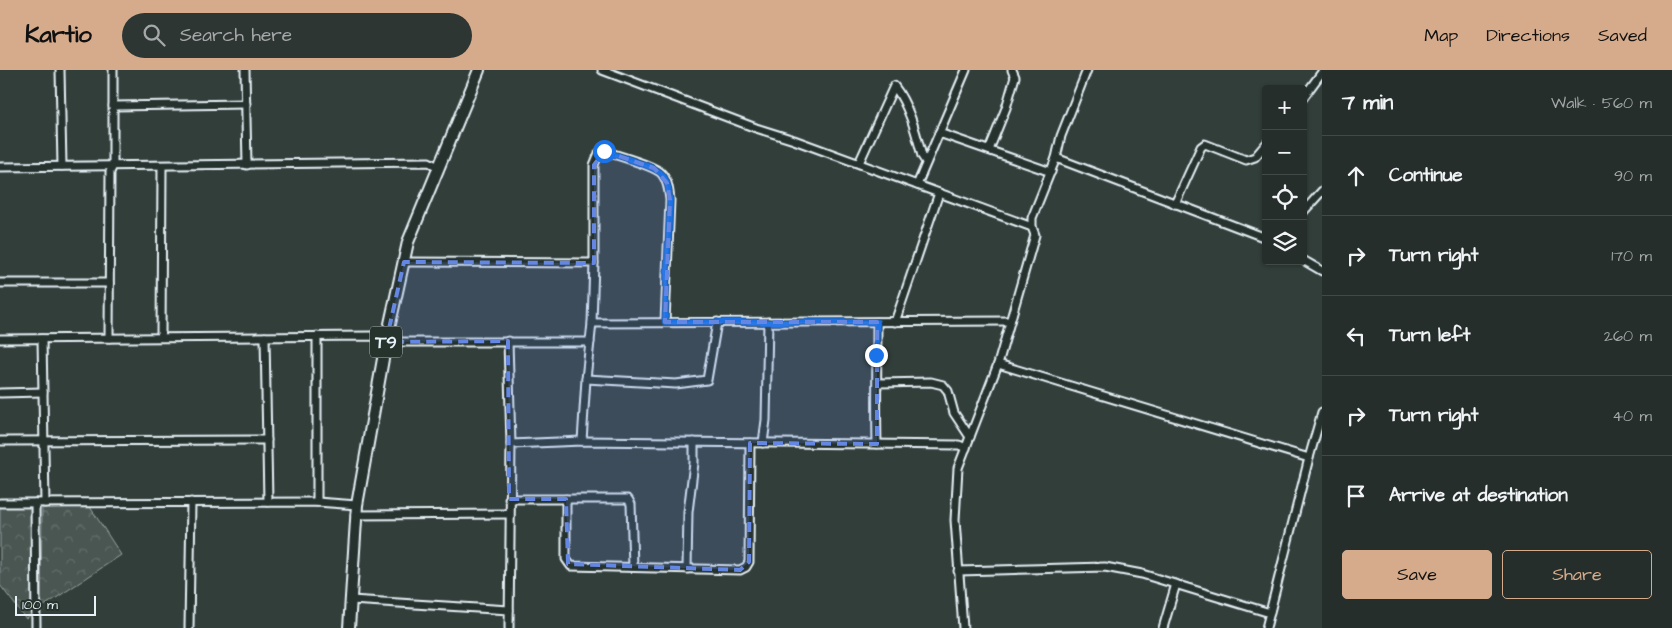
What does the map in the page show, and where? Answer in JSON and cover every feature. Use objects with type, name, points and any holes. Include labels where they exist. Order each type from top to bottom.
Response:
[{"type":"highway","name":"T9","points":[[349,628],[356,510],[386,342],[408,242],[479,70]]},
{"type":"street","points":[[60,70],[62,166]]},
{"type":"street","points":[[109,338],[113,70]]},
{"type":"street","points":[[245,70],[247,165]]},
{"type":"street","points":[[602,70],[756,128],[859,163],[1032,227]]},
{"type":"street","points":[[917,185],[966,70]]},
{"type":"street","points":[[990,150],[1006,108],[1015,76],[1012,70]]},
{"type":"street","points":[[963,628],[955,520],[958,468],[998,364],[1035,235],[1032,227],[1032,218],[1051,172],[1061,136],[1087,70]]},
{"type":"street","points":[[1307,93],[1322,72]]},
{"type":"street","points":[[859,163],[894,86],[900,94],[909,114],[922,156],[926,162]]},
{"type":"street","points":[[113,106],[246,104]]},
{"type":"street","points":[[939,133],[1051,172]]},
{"type":"street","points":[[1175,204],[1201,147],[1205,144],[1246,160],[1255,157],[1262,149]]},
{"type":"street","points":[[582,441],[592,323],[594,165],[599,153],[604,151],[662,173],[667,183],[670,200],[665,322]]},
{"type":"street","points":[[1056,158],[1262,237]]},
{"type":"street","points":[[0,167],[429,162],[438,167]]},
{"type":"street","points":[[161,337],[162,166]]},
{"type":"street","points":[[1307,208],[1322,191]]},
{"type":"street","points":[[895,322],[939,193]]},
{"type":"street","points":[[404,262],[594,263]]},
{"type":"street","points":[[1307,262],[1322,271]]},
{"type":"street","points":[[0,283],[109,283]]},
{"type":"street","points":[[592,323],[1010,321]]},
{"type":"street","points":[[586,380],[676,384],[707,380],[717,322]]},
{"type":"street","points":[[763,443],[766,420],[768,322]]},
{"type":"street","points":[[877,322],[877,444]]},
{"type":"street","points":[[265,336],[268,502]]},
{"type":"street","points":[[317,336],[317,502]]},
{"type":"street","points":[[0,339],[373,336],[386,342],[590,342]]},
{"type":"street","points":[[42,338],[45,503]]},
{"type":"street","points":[[508,341],[511,444],[509,628]]},
{"type":"street","points":[[998,364],[1309,458]]},
{"type":"street","points":[[878,383],[931,382],[944,385],[948,391],[954,412],[970,438]]},
{"type":"street","points":[[0,392],[43,392]]},
{"type":"street","points":[[1269,627],[1270,613],[1322,412]]},
{"type":"street","points":[[0,441],[267,440]]},
{"type":"street","points":[[511,444],[582,441],[959,445],[966,448]]},
{"type":"street","points":[[687,569],[688,512],[694,464],[694,442]]},
{"type":"street","points":[[566,499],[566,558],[571,566],[740,570],[746,567],[749,562],[750,443]]},
{"type":"street","points":[[509,499],[628,499],[631,504],[633,567]]},
{"type":"street","points":[[189,628],[191,502]]},
{"type":"street","points":[[0,503],[317,502],[356,510],[509,514]]},
{"type":"street","points":[[35,503],[36,628]]},
{"type":"street","points":[[958,571],[1105,567],[1142,574],[1270,613]]},
{"type":"street","points":[[1163,628],[1176,584]]},
{"type":"street","points":[[350,600],[509,610]]},
{"type":"highlighted area","points":[[604,151],[654,168],[667,183],[670,200],[665,322],[877,322],[877,444],[750,443],[749,562],[740,570],[568,564],[566,499],[509,499],[508,341],[386,342],[404,262],[594,263],[594,165]]},
{"type":"green space","points":[[33,505],[33,613],[26,619],[0,585],[0,506]]},
{"type":"green space","points":[[90,507],[121,555],[41,608],[42,508]]},
{"type":"route","points":[[604,151],[654,168],[662,173],[667,183],[670,200],[665,322],[877,322],[876,355]]}]
